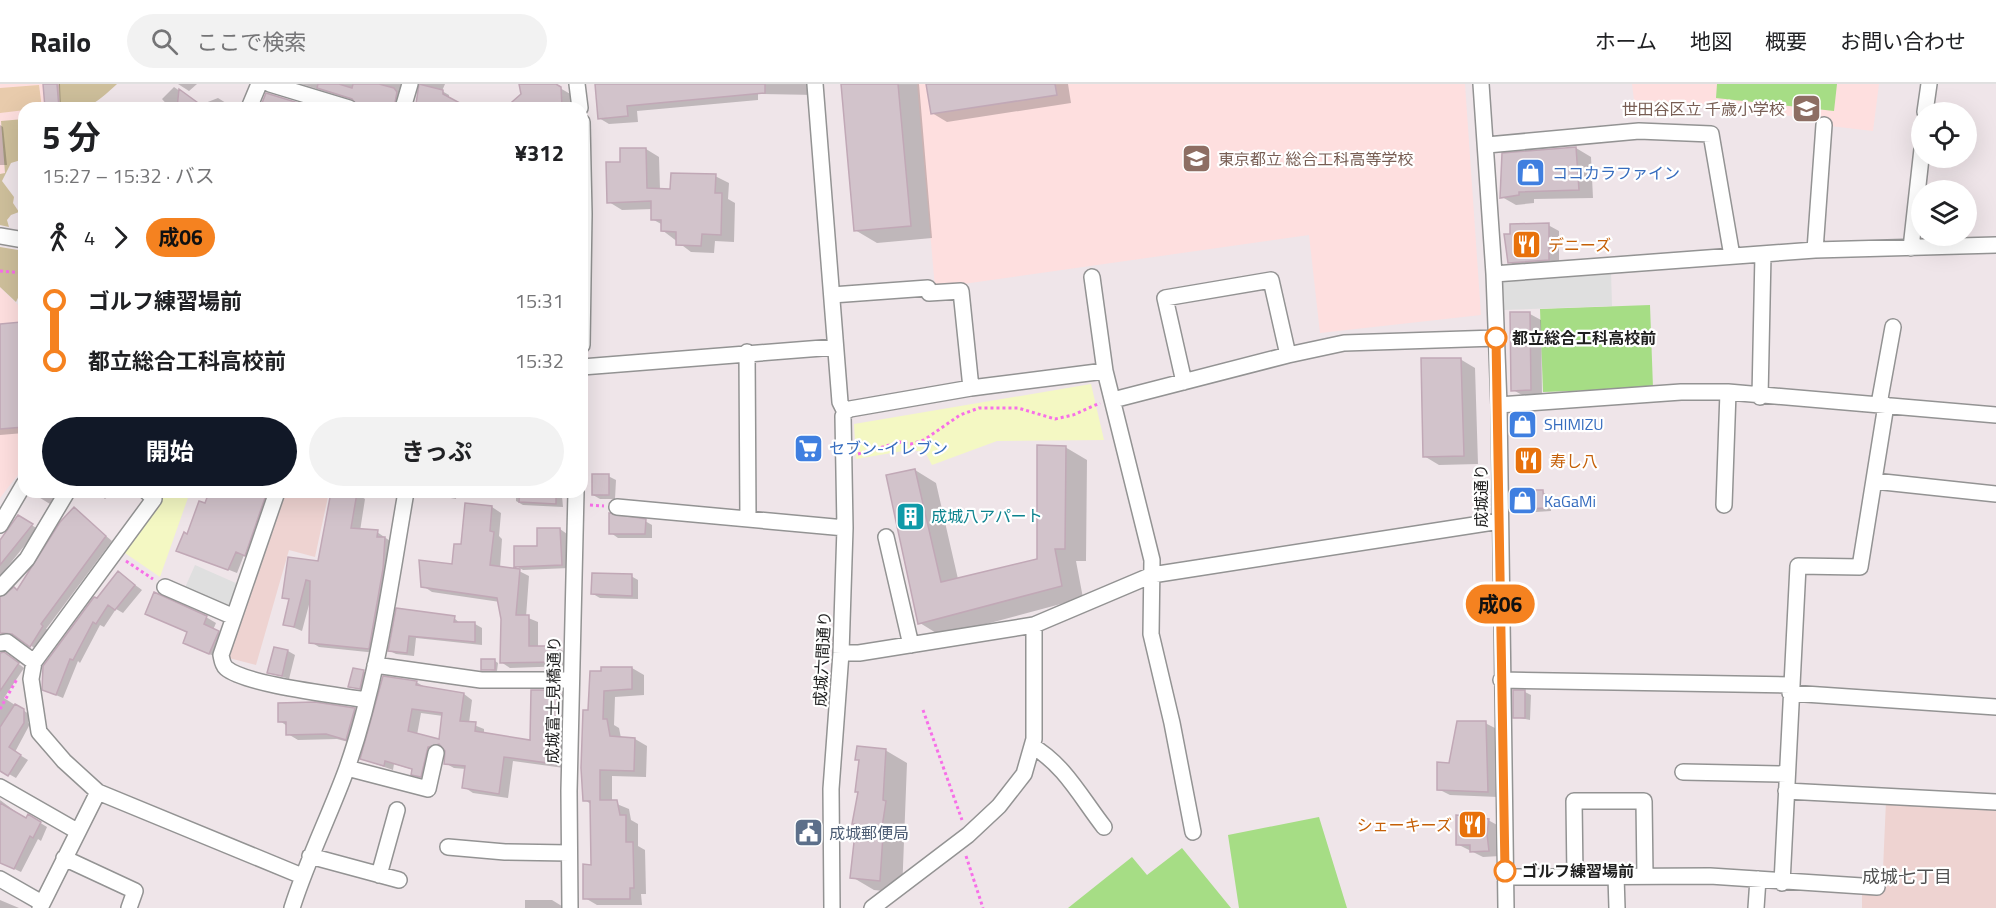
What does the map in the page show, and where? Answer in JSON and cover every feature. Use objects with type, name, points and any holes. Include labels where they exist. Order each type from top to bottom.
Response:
[{"type":"street","points":[[252,102],[259,84]]},
{"type":"street","points":[[270,84],[329,102]]},
{"type":"street","points":[[405,102],[410,84]]},
{"type":"street","points":[[577,84],[579,102]]},
{"type":"street","name":"成城六間通り","points":[[815,84],[840,402],[845,412],[843,416],[845,528],[841,653],[831,789],[832,908]]},
{"type":"street","name":"成城通り","points":[[1481,84],[1494,274],[1499,405],[1501,680],[1506,908]]},
{"type":"street","points":[[1926,102],[1929,84]]},
{"type":"street","points":[[1815,250],[1824,125]]},
{"type":"street","points":[[1486,145],[1639,131],[1711,134],[1732,256]]},
{"type":"street","points":[[1911,248],[1920,168]]},
{"type":"street","points":[[0,236],[18,239]]},
{"type":"street","points":[[1494,274],[1815,250],[1996,245]]},
{"type":"street","points":[[1760,397],[1763,254]]},
{"type":"street","points":[[1092,277],[1108,401],[1152,560],[1151,634],[1172,723],[1193,832]]},
{"type":"street","points":[[1184,382],[1165,298],[1271,280],[1288,355]]},
{"type":"street","points":[[832,295],[928,288],[929,293],[961,291],[975,394]]},
{"type":"street","points":[[1782,883],[1798,566],[1860,567],[1874,481],[1893,327]]},
{"type":"street","points":[[1108,401],[1344,343],[1496,338]]},
{"type":"street","points":[[588,367],[747,352],[835,347]]},
{"type":"street","points":[[747,352],[748,518]]},
{"type":"street","points":[[845,412],[850,409],[975,394],[1105,371]]},
{"type":"street","points":[[1499,405],[1681,392],[1728,392],[1760,397],[1996,415]]},
{"type":"street","points":[[1724,505],[1728,392]]},
{"type":"street","points":[[1874,481],[1996,494]]},
{"type":"street","points":[[0,525],[18,494]]},
{"type":"street","points":[[0,588],[32,552],[64,498]]},
{"type":"street","points":[[153,498],[34,662],[31,679],[39,732],[64,761],[98,792],[302,876]]},
{"type":"street","points":[[276,498],[221,655],[226,668],[261,682],[366,700]]},
{"type":"street","points":[[292,908],[302,876],[347,768],[366,700],[375,665],[405,498]]},
{"type":"street","name":"成城富士見橋通り","points":[[570,908],[571,680],[576,498]]},
{"type":"street","points":[[617,507],[845,528]]},
{"type":"street","points":[[841,653],[859,653],[1034,625],[1152,575],[1500,521]]},
{"type":"street","points":[[886,537],[911,645]]},
{"type":"street","points":[[165,587],[234,616]]},
{"type":"street","points":[[872,908],[968,835],[999,806],[1024,774],[1032,746],[1034,625]]},
{"type":"street","points":[[0,643],[7,642],[34,662]]},
{"type":"street","points":[[375,665],[481,680],[571,680]]},
{"type":"street","points":[[1501,680],[1790,689],[1996,707]]},
{"type":"street","points":[[1032,746],[1053,762],[1078,790],[1082,799],[1104,827]]},
{"type":"street","points":[[347,768],[428,789],[436,753]]},
{"type":"street","points":[[1683,772],[1786,774]]},
{"type":"street","points":[[0,787],[77,831]]},
{"type":"street","points":[[1786,791],[1996,802]]},
{"type":"street","points":[[0,879],[41,906],[98,792]]},
{"type":"street","points":[[1575,877],[1574,801],[1644,801],[1645,876]]},
{"type":"street","points":[[379,875],[397,810]]},
{"type":"street","points":[[448,847],[505,852],[569,853]]},
{"type":"street","points":[[310,856],[399,880]]},
{"type":"street","points":[[64,858],[135,891],[129,908]]},
{"type":"street","points":[[1616,876],[1617,908]]},
{"type":"street","points":[[1505,877],[1645,876],[1758,879],[1782,883],[1877,887]]},
{"type":"street","points":[[1756,908],[1758,879]]},
{"type":"path","points":[[0,272],[18,273]]},
{"type":"path","points":[[975,394],[979,408]]},
{"type":"path","points":[[854,455],[900,442],[911,444],[924,440],[960,416],[979,408],[1018,408],[1050,418],[1062,418],[1108,401]]},
{"type":"path","points":[[576,498],[617,507]]},
{"type":"path","points":[[114,553],[165,587]]},
{"type":"path","points":[[923,710],[968,835],[965,852],[983,908]]},
{"type":"shaded area","points":[[0,84],[59,84],[60,102],[18,102],[18,120],[1,122],[5,174],[0,174]]},
{"type":"shaded area","points":[[59,84],[117,84],[95,102],[60,102]]},
{"type":"shaded area","name":"東京都立 総合工科高等学校","points":[[917,84],[1465,84],[1481,315],[1320,333],[1309,235],[935,288]]},
{"type":"shaded area","name":"世田谷区立 千歳小学校","points":[[1632,84],[1879,84],[1873,131],[1830,126],[1829,118],[1736,113],[1736,106],[1634,100]]},
{"type":"shaded area","points":[[39,85],[41,102],[18,102],[18,111],[0,113],[0,88]]},
{"type":"shaded area","points":[[18,120],[18,161],[11,163],[2,181],[14,197],[13,203],[18,210],[7,220],[9,227],[0,225],[0,174],[5,173],[1,121]]},
{"type":"shaded area","points":[[0,247],[18,250],[18,298],[16,302],[0,287]]},
{"type":"shaded area","points":[[1611,271],[1612,306],[1503,310],[1503,276]]},
{"type":"shaded area","points":[[0,287],[18,305],[18,475],[0,498]]},
{"type":"shaded area","points":[[284,498],[328,498],[315,557],[289,550],[256,665],[229,658]]},
{"type":"shaded area","points":[[195,565],[238,584],[227,609],[184,590]]},
{"type":"shaded area","points":[[1886,801],[1996,806],[1996,908],[1862,908],[1862,892],[1882,892]]},
{"type":"green space","points":[[1717,84],[1837,84],[1834,111],[1716,98]]},
{"type":"green space","points":[[1650,305],[1653,388],[1543,392],[1540,309]]},
{"type":"green space","points":[[1091,384],[1104,440],[997,441],[932,465],[925,452],[909,450],[856,459],[854,424]]},
{"type":"green space","points":[[151,498],[188,498],[160,577],[122,551]]},
{"type":"green space","points":[[1319,817],[1347,908],[1239,908],[1228,835]]},
{"type":"green space","points":[[1182,848],[1231,908],[1068,908],[1132,857],[1147,875]]},
{"type":"building","points":[[43,84],[57,84],[58,102],[44,102]]},
{"type":"building","points":[[318,84],[339,84],[352,88],[353,84],[379,84],[394,88],[397,92],[395,102],[354,102],[352,99],[317,88]]},
{"type":"building","points":[[419,84],[443,90],[443,94],[458,102],[416,102]]},
{"type":"building","points":[[519,84],[556,84],[561,87],[562,102],[512,102],[521,94]]},
{"type":"building","points":[[595,84],[765,84],[765,93],[627,106],[628,116],[598,119]]},
{"type":"building","points":[[841,84],[898,84],[911,226],[854,231]]},
{"type":"building","points":[[926,84],[1055,84],[1057,95],[931,114]]},
{"type":"building","points":[[179,89],[197,102],[178,102]]},
{"type":"building","points":[[266,93],[295,102],[262,102]]},
{"type":"building","points":[[1576,147],[1579,190],[1519,192],[1519,195],[1500,198],[1502,153]]},
{"type":"building","points":[[620,148],[646,148],[647,188],[670,189],[671,173],[716,174],[715,193],[722,193],[721,235],[702,234],[701,246],[676,245],[676,232],[661,231],[661,220],[651,220],[651,201],[607,203],[606,162],[620,162]]},
{"type":"building","points":[[1549,223],[1549,260],[1508,263],[1504,234],[1510,234],[1510,224]]},
{"type":"building","points":[[1510,312],[1530,312],[1531,390],[1511,391]]},
{"type":"building","points":[[18,322],[18,428],[0,429],[0,324]]},
{"type":"building","points":[[1421,358],[1461,358],[1464,456],[1423,457]]},
{"type":"building","name":"成城八アパート","points":[[1037,445],[1066,446],[1065,549],[1055,549],[1062,586],[918,624],[886,475],[915,469],[941,582],[1037,559]]},
{"type":"building","points":[[592,474],[609,474],[609,495],[592,495]]},
{"type":"building","points":[[1510,490],[1543,490],[1544,508],[1510,510]]},
{"type":"building","points":[[207,498],[265,498],[245,556],[236,552],[228,570],[176,551],[184,532],[187,534],[199,501],[205,503]]},
{"type":"building","points":[[330,498],[356,498],[351,528],[378,530],[377,537],[385,537],[383,569],[369,649],[309,643],[310,581],[306,580],[294,627],[283,625],[289,599],[282,598],[288,557],[318,561]]},
{"type":"building","points":[[519,498],[556,498],[556,504],[519,502]]},
{"type":"building","points":[[465,503],[492,506],[490,531],[494,532],[490,565],[520,569],[516,615],[529,615],[529,646],[558,646],[558,662],[500,663],[501,619],[497,598],[421,587],[419,560],[452,564],[454,544],[461,544]]},
{"type":"building","points":[[74,507],[106,536],[41,624],[43,626],[30,647],[12,634],[0,633],[0,597],[14,587],[17,590],[60,522]]},
{"type":"building","points":[[609,513],[646,519],[645,534],[609,534]]},
{"type":"building","points":[[18,515],[33,524],[0,565],[0,540]]},
{"type":"building","points":[[537,528],[560,528],[562,565],[514,567],[514,546],[537,546]]},
{"type":"building","points":[[118,571],[135,585],[115,610],[108,605],[96,624],[93,622],[73,660],[70,659],[56,695],[42,690],[43,666],[94,597],[97,598]]},
{"type":"building","points":[[592,573],[632,574],[632,596],[591,594]]},
{"type":"building","points":[[154,592],[207,616],[204,624],[219,631],[209,654],[183,643],[187,632],[145,614]]},
{"type":"building","points":[[396,608],[455,616],[454,622],[475,622],[475,642],[409,636],[407,653],[388,651]]},
{"type":"building","points":[[274,647],[288,650],[282,676],[267,673]]},
{"type":"building","points":[[4,652],[19,663],[0,691],[0,653]]},
{"type":"building","points":[[481,659],[495,659],[495,670],[481,670]]},
{"type":"building","points":[[601,667],[632,667],[632,689],[604,691],[603,719],[607,719],[610,736],[635,738],[634,771],[600,770],[600,800],[617,800],[620,815],[626,815],[626,842],[633,842],[634,888],[630,888],[630,899],[583,899],[583,864],[591,865],[590,801],[583,801],[581,768],[583,710],[588,710],[590,671],[601,671]]},
{"type":"building","points":[[353,668],[364,670],[360,689],[348,687]]},
{"type":"building","points":[[383,676],[417,681],[416,685],[464,693],[460,721],[476,722],[475,731],[530,740],[531,690],[557,690],[556,744],[558,745],[555,764],[504,757],[499,794],[462,788],[465,766],[444,764],[445,751],[439,744],[428,747],[421,777],[411,775],[412,769],[385,761],[384,766],[360,759]],"holes":[[[412,709],[442,713],[439,739],[408,731]]]},
{"type":"building","points":[[1513,690],[1525,690],[1525,718],[1513,718]]},
{"type":"building","points":[[315,702],[355,708],[346,740],[326,734],[286,735],[286,722],[278,722],[278,703]]},
{"type":"building","points":[[15,704],[24,709],[24,723],[9,747],[21,755],[8,776],[0,771],[0,727]]},
{"type":"building","points":[[1457,721],[1486,721],[1488,792],[1437,790],[1437,762],[1449,763]]},
{"type":"building","points":[[857,746],[886,749],[883,800],[886,801],[881,834],[883,835],[880,881],[850,878],[856,824],[852,824],[858,792],[855,792],[859,760],[855,760]]},
{"type":"building","points":[[0,803],[26,818],[28,814],[41,822],[33,838],[30,836],[14,869],[0,863]]},
{"type":"building","points":[[1456,815],[1489,819],[1487,834],[1489,851],[1470,852],[1470,845],[1456,845]]},
{"type":"bus line","name":"成06","points":[[1496,338],[1499,405],[1505,871]]},
{"type":"place","name":"世田谷区立 千歳小学校","points":[[1806,109]]},
{"type":"place","name":"東京都立 総合工科高等学校","points":[[1197,159]]},
{"type":"place","name":"ココカラファイン","points":[[1531,173]]},
{"type":"place","name":"デニーズ","points":[[1527,245]]},
{"type":"place","name":"都立総合工科高校前","points":[[1496,338]]},
{"type":"place","name":"SHIMIZU","points":[[1523,424]]},
{"type":"place","name":"セブン-イレブン","points":[[808,448]]},
{"type":"place","name":"寿し八","points":[[1529,461]]},
{"type":"place","name":"KaGaMi","points":[[1523,501]]},
{"type":"place","name":"成城八アパート","points":[[910,516]]},
{"type":"place","name":"シェーキーズ","points":[[1473,825]]},
{"type":"place","name":"成城郵便局","points":[[808,833]]},
{"type":"place","name":"ゴルフ練習場前","points":[[1505,871]]},
{"type":"district","name":"成城七丁目","points":[[1907,876]]}]
